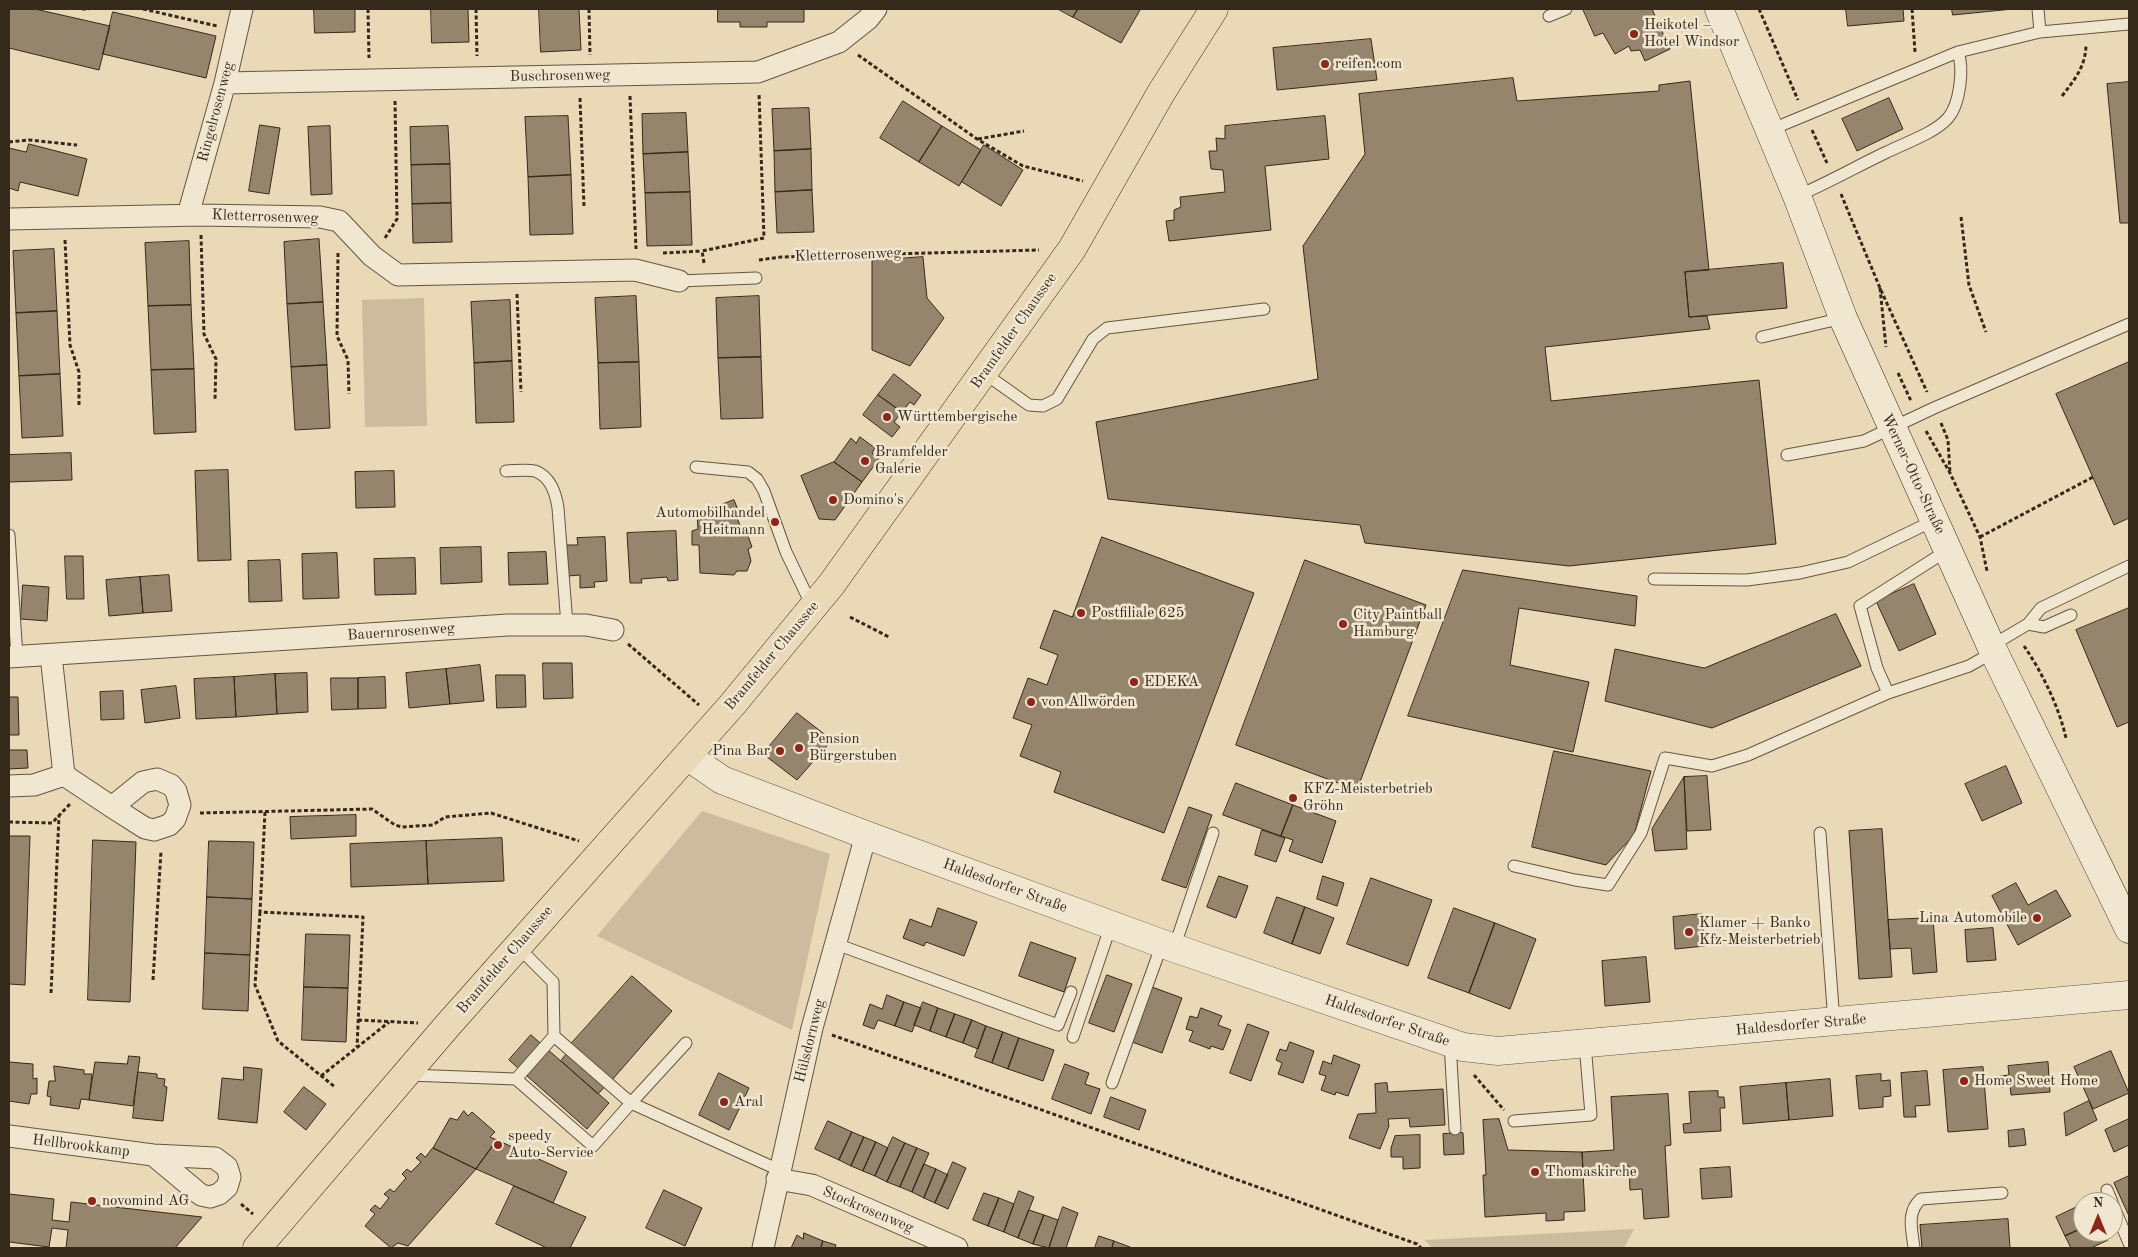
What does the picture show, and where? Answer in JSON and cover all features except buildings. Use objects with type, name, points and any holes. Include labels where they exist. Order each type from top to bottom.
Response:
[{"type":"main road","name":"Bramfelder Chaussee","points":[[265,1239],[517,946],[718,721],[837,578],[1072,249],[1161,93],[1214,9]]},
{"type":"street","name":"Ringelrosenweg","points":[[194,215],[242,9]]},
{"type":"street","name":"Buschrosenweg","points":[[225,83],[758,72],[839,42],[876,9]]},
{"type":"street","name":"Werner-Otto-Straße","points":[[1719,9],[1768,131],[1797,196],[1843,318],[1992,649],[2129,929]]},
{"type":"street","name":"Kletterrosenweg","points":[[9,219],[194,215],[320,217],[339,221],[372,256],[398,275],[635,270],[679,281]]},
{"type":"street","name":"Bauernrosenweg","points":[[13,657],[508,625],[586,625],[613,630]]},
{"type":"street","points":[[51,655],[64,775]]},
{"type":"street","name":"Haldesdorfer Straße","points":[[687,756],[722,780],[866,835],[1168,946],[1456,1045],[1498,1051],[2129,994]]},
{"type":"street","points":[[9,786],[34,785],[64,775]]},
{"type":"street","points":[[64,775],[112,807],[146,828],[162,829],[169,825],[179,813],[180,805],[176,791],[171,785],[157,779],[143,782],[112,807]]},
{"type":"street","name":"Hülsdornweg","points":[[763,1248],[812,1028],[866,835]]},
{"type":"street","name":"Hellbrookkamp","points":[[9,1136],[153,1155],[215,1158],[224,1163],[229,1171],[229,1183],[225,1190]]},
{"type":"street","points":[[153,1155],[201,1195],[215,1196],[225,1190]]},
{"type":"street","name":"Stockrosenweg","points":[[778,1174],[812,1185],[957,1248]]},
{"type":"lane","points":[[1548,16],[1566,9]]},
{"type":"lane","points":[[2038,9],[2040,32]]},
{"type":"lane","points":[[1768,131],[1804,114],[1958,52],[2040,32],[2129,24]]},
{"type":"lane","points":[[1797,196],[1835,180],[1864,163],[1936,128],[1949,118],[1956,102],[1962,76],[1962,64],[1958,52]]},
{"type":"lane","points":[[679,281],[756,278]]},
{"type":"lane","points":[[984,373],[1030,405],[1043,406],[1057,399],[1093,339],[1107,328],[1264,309]]},
{"type":"lane","points":[[1762,337],[1843,318]]},
{"type":"lane","points":[[1787,455],[1864,441],[1934,408],[2129,324]]},
{"type":"lane","points":[[696,467],[748,472],[757,479],[764,491],[786,552],[813,608]]},
{"type":"lane","points":[[506,471],[536,471],[551,485],[556,494],[567,625]]},
{"type":"lane","points":[[1654,579],[1747,580],[1800,573],[1848,562],[1935,520]]},
{"type":"lane","points":[[9,535],[13,657]]},
{"type":"lane","points":[[1888,692],[1877,668],[1860,606],[1948,550]]},
{"type":"lane","points":[[1514,866],[1575,880],[1608,885],[1641,834],[1665,758],[1712,766],[1748,755],[1888,692],[1969,666],[2028,624],[2041,608],[2129,566]]},
{"type":"lane","points":[[2028,624],[2044,627],[2070,615]]},
{"type":"lane","points":[[1112,1083],[1213,833]]},
{"type":"lane","points":[[1820,834],[1834,1022]]},
{"type":"lane","points":[[1073,1037],[1111,924]]},
{"type":"lane","points":[[836,944],[1058,1025],[1071,992]]},
{"type":"lane","points":[[516,1079],[554,1036],[553,982],[517,946]]},
{"type":"lane","points":[[554,1036],[631,1103],[778,1174]]},
{"type":"lane","points":[[406,1075],[516,1079],[593,1146],[686,1043]]},
{"type":"lane","points":[[1514,1121],[1591,1114],[1585,1044]]},
{"type":"lane","points":[[1455,1129],[1456,1045]]},
{"type":"lane","points":[[1914,1248],[1910,1215],[1914,1205],[1921,1199],[2002,1193]]},
{"type":"lane","points":[[2123,1229],[2129,1243]]},
{"type":"path","points":[[82,9],[89,9]]},
{"type":"path","points":[[143,9],[237,30]]},
{"type":"path","points":[[368,9],[369,80]]},
{"type":"path","points":[[476,9],[477,78]]},
{"type":"path","points":[[584,207],[585,76],[589,9]]},
{"type":"path","points":[[1759,9],[1948,440],[1950,473]]},
{"type":"path","points":[[1912,9],[1915,56],[1920,66]]},
{"type":"path","points":[[2062,96],[2080,74],[2086,56],[2086,28]]},
{"type":"path","points":[[839,42],[977,139],[1024,166],[1107,187]]},
{"type":"path","points":[[655,253],[702,251],[764,238],[758,72]]},
{"type":"path","points":[[630,75],[636,253]]},
{"type":"path","points":[[372,256],[398,220],[395,80]]},
{"type":"path","points":[[977,139],[1024,132]]},
{"type":"path","points":[[9,142],[29,140],[77,146]]},
{"type":"path","points":[[194,215],[204,334],[216,359],[215,399]]},
{"type":"path","points":[[64,217],[70,345],[80,372],[80,405]]},
{"type":"path","points":[[1961,217],[1969,285],[1986,332]]},
{"type":"path","points":[[339,221],[337,336],[348,360],[349,394]]},
{"type":"path","name":"Kletterrosenweg","points":[[752,261],[781,257],[1072,249]]},
{"type":"path","points":[[702,251],[704,268]]},
{"type":"path","points":[[516,273],[521,392]]},
{"type":"path","points":[[1880,288],[1886,345],[1889,354]]},
{"type":"path","points":[[1897,371],[1918,416],[1950,473],[1980,537],[1988,576]]},
{"type":"path","points":[[1980,537],[2094,477]]},
{"type":"path","points":[[850,617],[889,637]]},
{"type":"path","points":[[613,630],[718,721]]},
{"type":"path","points":[[2016,631],[2034,661]]},
{"type":"path","points":[[9,822],[52,822],[85,789]]},
{"type":"path","points":[[179,813],[372,809],[395,825],[402,827],[433,825],[445,817],[492,813],[603,849]]},
{"type":"path","points":[[265,812],[255,985],[278,1041],[335,1087]]},
{"type":"path","points":[[51,994],[59,816]]},
{"type":"path","points":[[153,980],[162,829]]},
{"type":"path","points":[[260,912],[363,917],[357,1047]]},
{"type":"path","points":[[358,1020],[448,1025]]},
{"type":"path","points":[[321,1076],[390,1021]]},
{"type":"path","points":[[812,1028],[1398,1237],[1417,1244],[1421,1248]]},
{"type":"path","points":[[1456,1045],[1467,1067],[1514,1121]]},
{"type":"path","points":[[225,1190],[265,1239]]},
{"type":"shaded area","points":[[424,298],[427,426],[365,427],[362,300]]},
{"type":"shaded area","points":[[702,811],[830,854],[792,1030],[597,936]]},
{"type":"shaded area","points":[[1634,1229],[1624,1248],[1432,1248],[1425,1240]]},
{"type":"place","name":"Heikotel – Hotel Windsor","points":[[1634,34]]},
{"type":"place","name":"reifen.com","points":[[1325,64]]},
{"type":"place","name":"Württembergische","points":[[887,417]]},
{"type":"place","name":"Bramfelder Galerie","points":[[865,461]]},
{"type":"place","name":"Domino's","points":[[833,500]]},
{"type":"place","name":"Automobilhandel Heitmann","points":[[775,522]]},
{"type":"place","name":"Postfiliale 625","points":[[1081,613]]},
{"type":"place","name":"City Paintball Hamburg","points":[[1343,624]]},
{"type":"place","name":"EDEKA","points":[[1134,682]]},
{"type":"place","name":"von Allwörden","points":[[1031,702]]},
{"type":"place","name":"Pension Bürgerstuben","points":[[799,748]]},
{"type":"place","name":"Pina Bar","points":[[780,751]]},
{"type":"place","name":"KFZ-Meisterbetrieb Gröhn","points":[[1293,798]]},
{"type":"place","name":"Lina Automobile","points":[[2037,918]]},
{"type":"place","name":"Klamer + Banko Kfz-Meisterbetrieb","points":[[1689,932]]},
{"type":"place","name":"Home Sweet Home","points":[[1964,1081]]},
{"type":"place","name":"Aral","points":[[724,1102]]},
{"type":"place","name":"speedy Auto-Service","points":[[498,1145]]},
{"type":"place","name":"Thomaskirche","points":[[1535,1172]]},
{"type":"place","name":"novomind AG","points":[[92,1201]]}]
